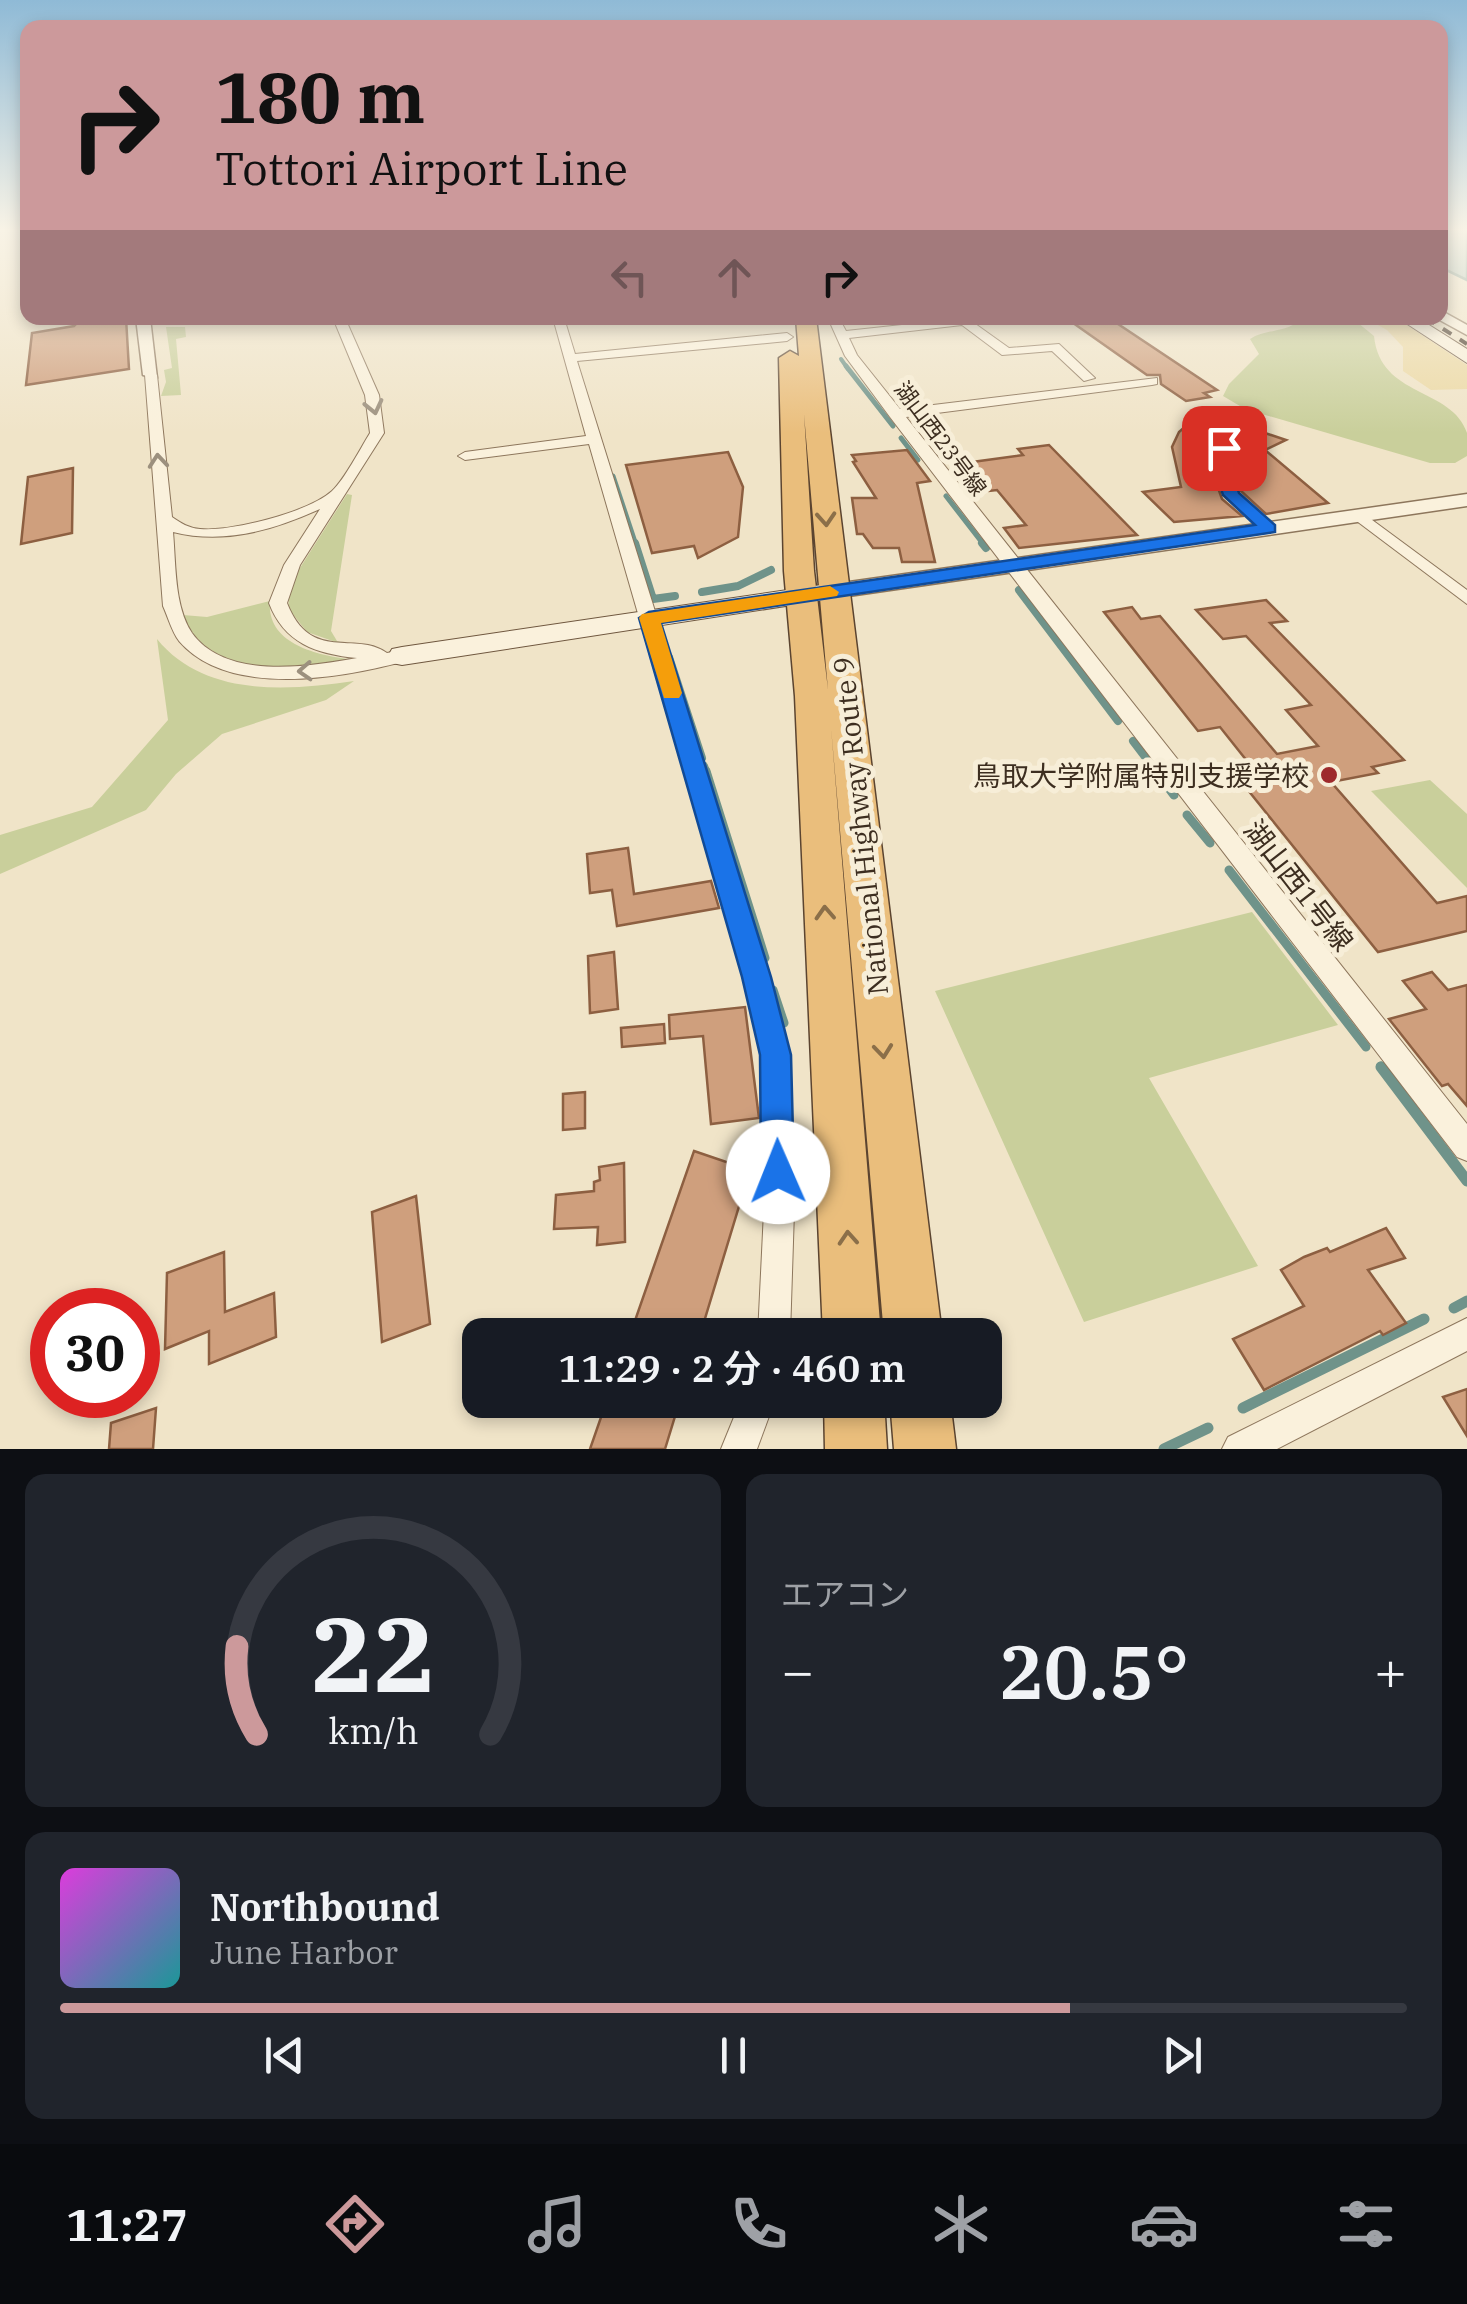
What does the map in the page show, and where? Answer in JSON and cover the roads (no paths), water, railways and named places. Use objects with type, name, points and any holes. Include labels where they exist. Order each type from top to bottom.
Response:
[{"type":"highway","name":"National Highway Route 9","points":[[792,325],[829,563],[820,594],[851,1318]]},
{"type":"highway","name":"National Highway Route 9","points":[[820,594],[911,1318]]},
{"type":"highway","points":[[855,1418],[856,1449]]},
{"type":"highway","points":[[922,1418],[925,1449]]},
{"type":"main road","points":[[1418,325],[1467,357]]},
{"type":"main road","points":[[402,656],[820,594]]},
{"type":"street","points":[[144,325],[176,625],[192,645],[209,656],[246,668],[285,672],[343,668],[402,656]]},
{"type":"street","points":[[342,325],[378,419],[377,433],[285,577],[278,603],[282,617],[304,639],[323,647],[402,656]]},
{"type":"street","points":[[560,325],[756,977],[775,1055],[779,1211],[775,1318]]},
{"type":"street","points":[[571,358],[786,325]]},
{"type":"street","name":"湖山西23号線","points":[[837,325],[851,356],[1010,565]]},
{"type":"street","points":[[841,334],[914,325]]},
{"type":"street","points":[[970,325],[1006,352],[1054,347],[1089,378]]},
{"type":"street","points":[[895,414],[1152,381]]},
{"type":"street","points":[[1247,426],[1218,456],[1231,495],[1269,528]]},
{"type":"street","points":[[465,456],[595,439]]},
{"type":"street","points":[[166,546],[294,516],[340,493]]},
{"type":"street","points":[[820,594],[1467,500]]},
{"type":"street","points":[[1360,516],[1467,598]]},
{"type":"street","points":[[163,518],[182,532],[220,533]]},
{"type":"street","name":"湖山西1号線","points":[[1010,565],[1462,1131]]},
{"type":"street","points":[[1240,1449],[1467,1334]]},
{"type":"street","points":[[739,1449],[751,1418]]},
{"type":"waterway","points":[[841,359],[848,369]]},
{"type":"waterway","points":[[846,366],[893,426]]},
{"type":"waterway","points":[[901,438],[918,460]]},
{"type":"waterway","points":[[613,476],[636,545]]},
{"type":"waterway","points":[[946,496],[984,545]]},
{"type":"waterway","points":[[635,543],[653,599],[675,596]]},
{"type":"waterway","points":[[982,543],[986,548]]},
{"type":"waterway","points":[[702,592],[738,586],[771,570]]},
{"type":"waterway","points":[[1019,590],[1118,721]]},
{"type":"waterway","points":[[669,657],[702,758]]},
{"type":"waterway","points":[[1133,741],[1158,774]]},
{"type":"waterway","points":[[704,766],[707,773]]},
{"type":"waterway","points":[[1156,771],[1174,795]]},
{"type":"waterway","points":[[707,773],[765,958]]},
{"type":"waterway","points":[[1187,815],[1210,843]]},
{"type":"waterway","points":[[1229,870],[1366,1047]]},
{"type":"waterway","points":[[773,990],[784,1023]]},
{"type":"waterway","points":[[1381,1067],[1467,1181]]},
{"type":"waterway","points":[[1454,1308],[1467,1301]]},
{"type":"waterway","points":[[1243,1408],[1424,1319]]},
{"type":"waterway","points":[[1164,1449],[1208,1428]]},
{"type":"railway","points":[[1437,325],[1467,344]]},
{"type":"place","name":"鳥取大学附属特別支援学校","points":[[1329,775]]}]
